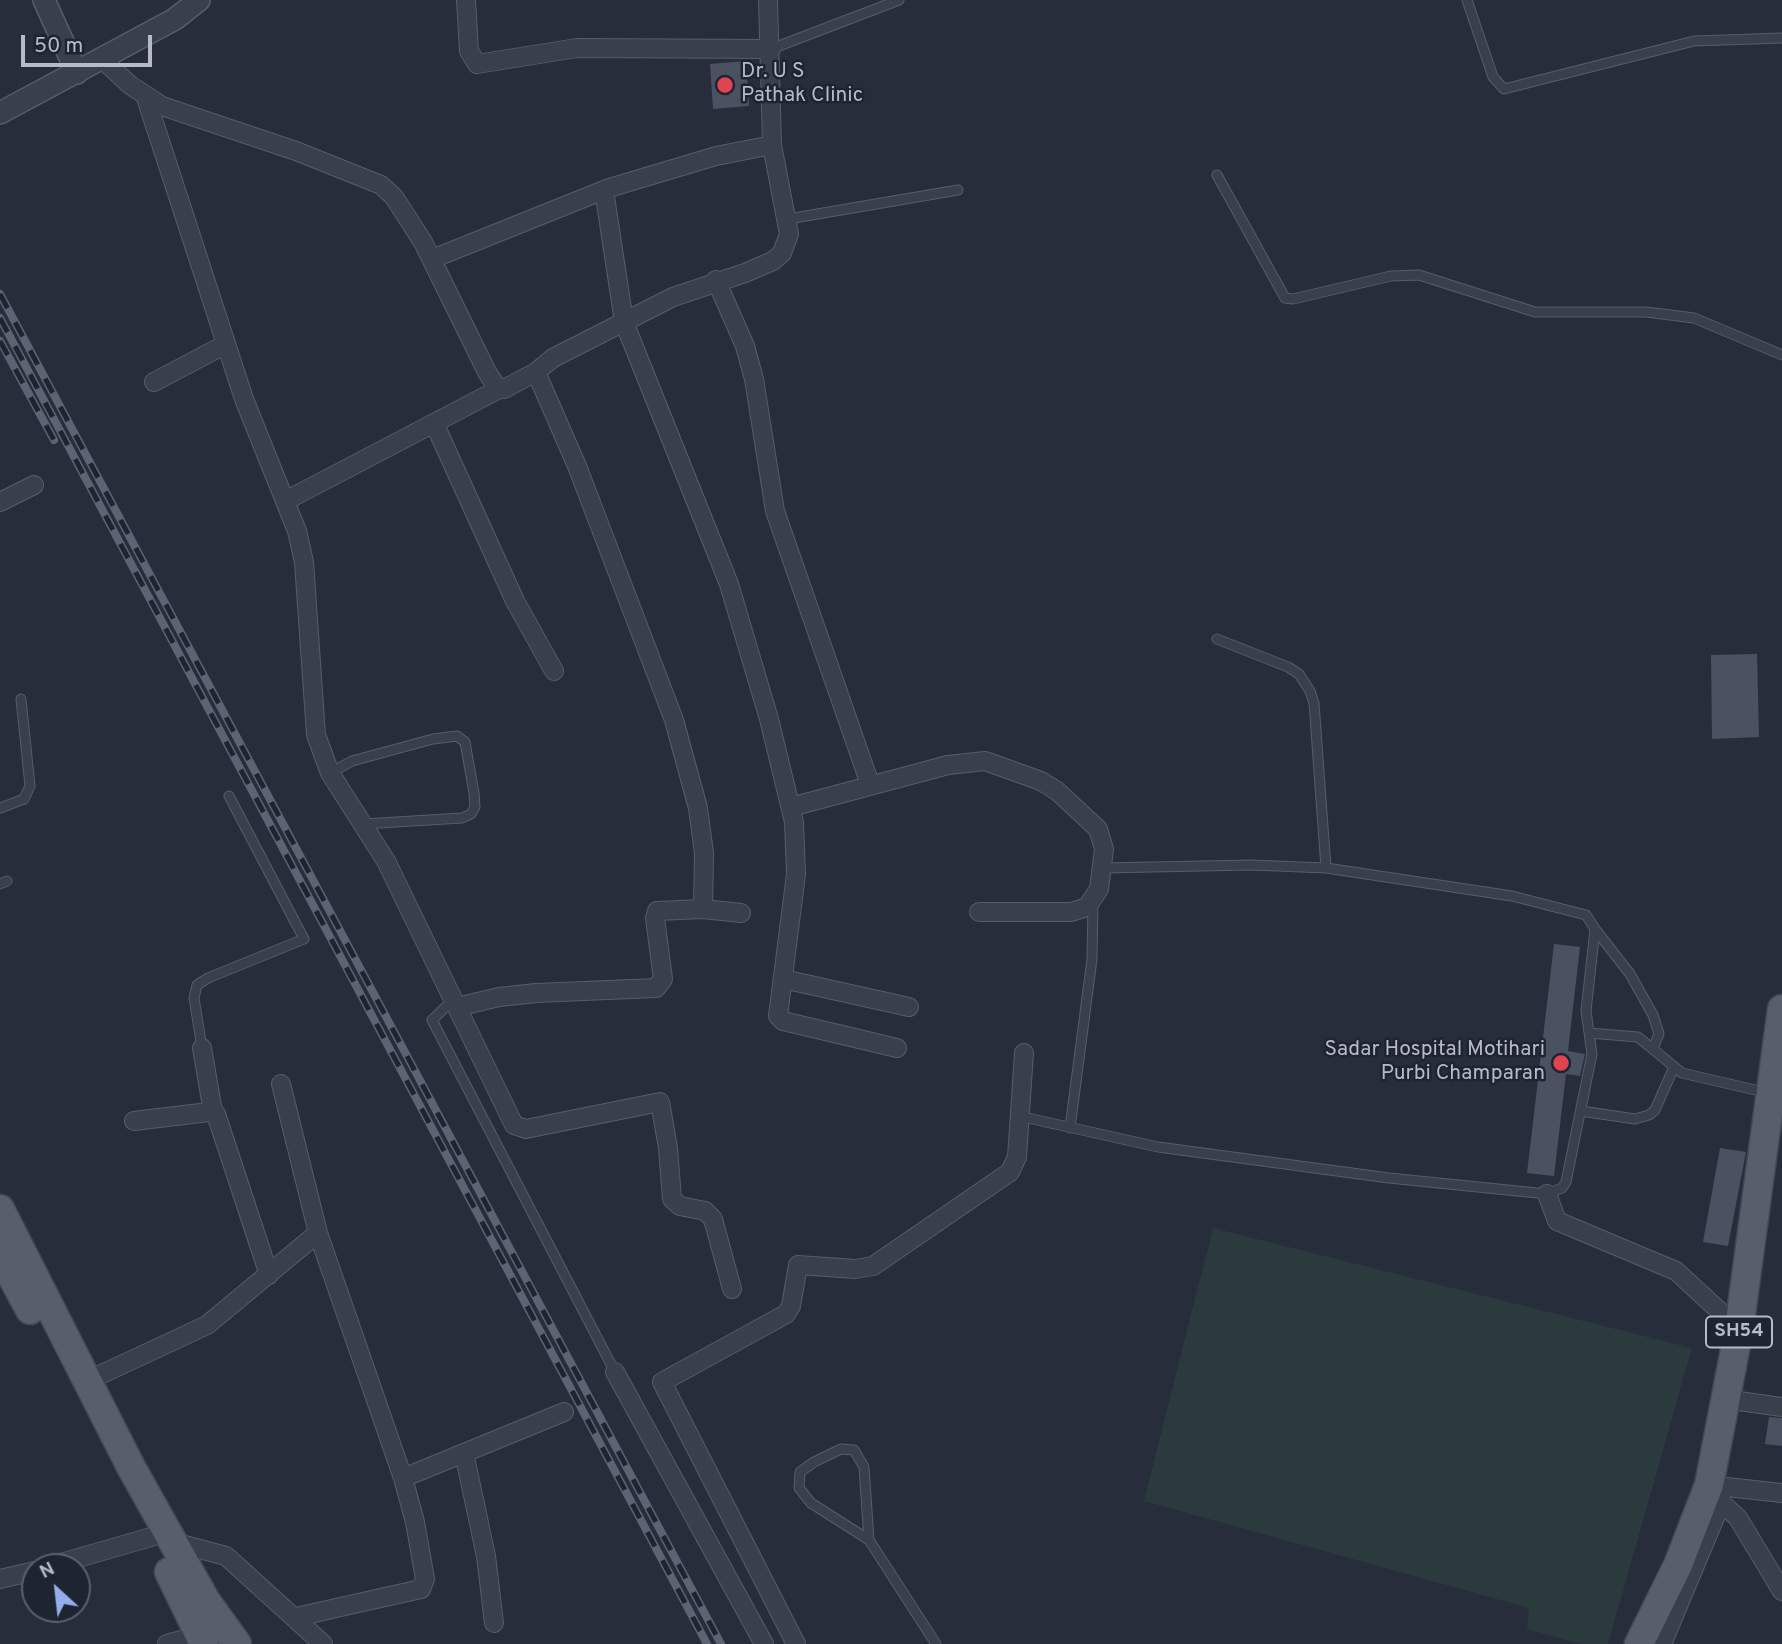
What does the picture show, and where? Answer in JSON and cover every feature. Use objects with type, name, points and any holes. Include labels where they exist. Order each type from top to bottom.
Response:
[{"type":"main road","name":"SH54","points":[[1647,1643],[1678,1565],[1713,1492],[1739,1329],[1781,1020]]},
{"type":"main road","points":[[0,1209],[88,1381],[162,1540]]},
{"type":"main road","points":[[0,1254],[162,1540],[206,1601],[220,1640]]},
{"type":"street","points":[[44,0],[77,73]]},
{"type":"street","points":[[0,113],[103,60],[175,19],[199,0]]},
{"type":"street","points":[[466,0],[469,51],[477,64],[577,48],[771,49]]},
{"type":"street","points":[[287,500],[435,425],[501,388],[513,386],[553,358],[673,297],[773,261],[786,245],[788,219],[772,145],[768,0]]},
{"type":"street","points":[[103,60],[146,98],[373,181],[394,197],[432,259],[487,372],[501,388]]},
{"type":"street","points":[[146,98],[253,422],[287,500],[304,562],[316,735],[330,773],[387,862],[517,1127],[526,1129],[654,1101],[662,1104],[672,1199],[680,1206],[711,1215],[732,1289]]},
{"type":"street","points":[[432,259],[604,190],[716,156],[772,145]]},
{"type":"street","points":[[604,190],[624,322],[729,584],[769,719],[791,807],[796,874],[777,1013],[783,1021],[898,1048]]},
{"type":"street","points":[[716,280],[744,346],[754,379],[775,511],[870,784]]},
{"type":"street","points":[[155,382],[226,344]]},
{"type":"street","points":[[536,372],[582,478],[674,720],[698,808],[704,853],[703,909]]},
{"type":"street","points":[[435,425],[515,601],[554,671]]},
{"type":"street","points":[[0,502],[34,485]]},
{"type":"street","points":[[791,807],[870,784],[967,762],[999,765],[1057,790],[1093,823],[1104,841],[1099,889],[1093,903],[1072,912],[979,912]]},
{"type":"street","points":[[455,1003],[536,993],[656,988],[663,979],[655,912],[661,909],[703,909],[741,913]]},
{"type":"street","points":[[783,979],[909,1007]]},
{"type":"street","points":[[202,1048],[213,1112],[220,1121],[269,1275]]},
{"type":"street","points":[[796,1644],[662,1382],[786,1314],[791,1306],[798,1265],[855,1269],[873,1266],[1013,1168],[1017,1157],[1024,1053]]},
{"type":"street","points":[[281,1084],[318,1233],[403,1478],[415,1522],[424,1586],[296,1617]]},
{"type":"street","points":[[134,1121],[213,1112]]},
{"type":"street","points":[[1547,1194],[1557,1221],[1676,1271],[1739,1329]]},
{"type":"street","points":[[88,1381],[207,1325],[318,1233]]},
{"type":"street","points":[[615,1372],[764,1644]]},
{"type":"street","points":[[1726,1399],[1782,1407]]},
{"type":"street","points":[[403,1478],[564,1412]]},
{"type":"street","points":[[464,1453],[486,1556],[494,1623]]},
{"type":"street","points":[[1713,1492],[1782,1493]]},
{"type":"street","points":[[1713,1492],[1751,1536],[1782,1591]]},
{"type":"street","points":[[91,1557],[162,1540],[226,1556],[323,1644]]},
{"type":"street","points":[[0,1579],[21,1574]]},
{"type":"street","points":[[167,1644],[220,1640]]},
{"type":"lane","points":[[771,49],[899,0]]},
{"type":"lane","points":[[1467,0],[1493,78],[1504,89],[1694,41],[1782,38]]},
{"type":"lane","points":[[1217,175],[1285,298],[1293,299],[1391,276],[1419,275],[1535,312],[1646,312],[1694,318],[1782,355]]},
{"type":"lane","points":[[788,219],[958,190]]},
{"type":"lane","points":[[1217,639],[1288,667],[1299,674],[1310,691],[1314,703],[1326,868]]},
{"type":"lane","points":[[0,808],[24,799],[30,786],[21,699]]},
{"type":"lane","points":[[330,773],[352,761],[433,739],[457,736],[465,742],[474,793],[475,807],[471,814],[462,818],[363,824]]},
{"type":"lane","points":[[202,1048],[194,998],[197,985],[304,939],[229,796]]},
{"type":"lane","points":[[1102,869],[1252,865],[1326,868],[1512,896],[1580,912],[1590,918],[1595,929],[1622,962],[1653,1016],[1659,1034],[1653,1048]]},
{"type":"lane","points":[[1070,1128],[1091,959],[1093,903]]},
{"type":"lane","points":[[1019,1116],[1158,1147],[1389,1178],[1547,1194],[1562,1188],[1566,1182],[1592,1054],[1586,1011],[1595,929]]},
{"type":"lane","points":[[455,1003],[432,1020],[615,1372]]},
{"type":"lane","points":[[1589,1033],[1638,1037],[1674,1067],[1691,1077],[1771,1094]]},
{"type":"lane","points":[[1581,1111],[1635,1119],[1649,1115],[1655,1110],[1674,1067]]},
{"type":"lane","points":[[869,1539],[864,1467],[859,1454],[849,1448],[841,1449],[800,1472],[799,1488],[811,1503],[869,1539],[936,1644]]},
{"type":"shaded area","points":[[1213,1228],[1692,1348],[1608,1644],[1581,1644],[1527,1629],[1529,1608],[1144,1501]]},
{"type":"building","points":[[746,61],[749,106],[713,109],[710,64]]},
{"type":"building","points":[[1757,654],[1759,737],[1712,739],[1711,655]]},
{"type":"building","points":[[1554,944],[1580,947],[1568,1051],[1585,1054],[1580,1076],[1566,1074],[1554,1176],[1527,1173]]},
{"type":"building","points":[[1720,1148],[1746,1152],[1728,1246],[1703,1242]]},
{"type":"building","points":[[1769,1417],[1782,1418],[1782,1446],[1765,1444]]},
{"type":"railway","points":[[0,294],[721,1644]]},
{"type":"railway","points":[[0,318],[707,1644]]},
{"type":"railway","points":[[0,341],[54,440]]},
{"type":"place","name":"Dr. U S Pathak Clinic","points":[[725,85]]},
{"type":"place","name":"Sadar Hospital Motihari Purbi Champaran","points":[[1561,1063]]}]
